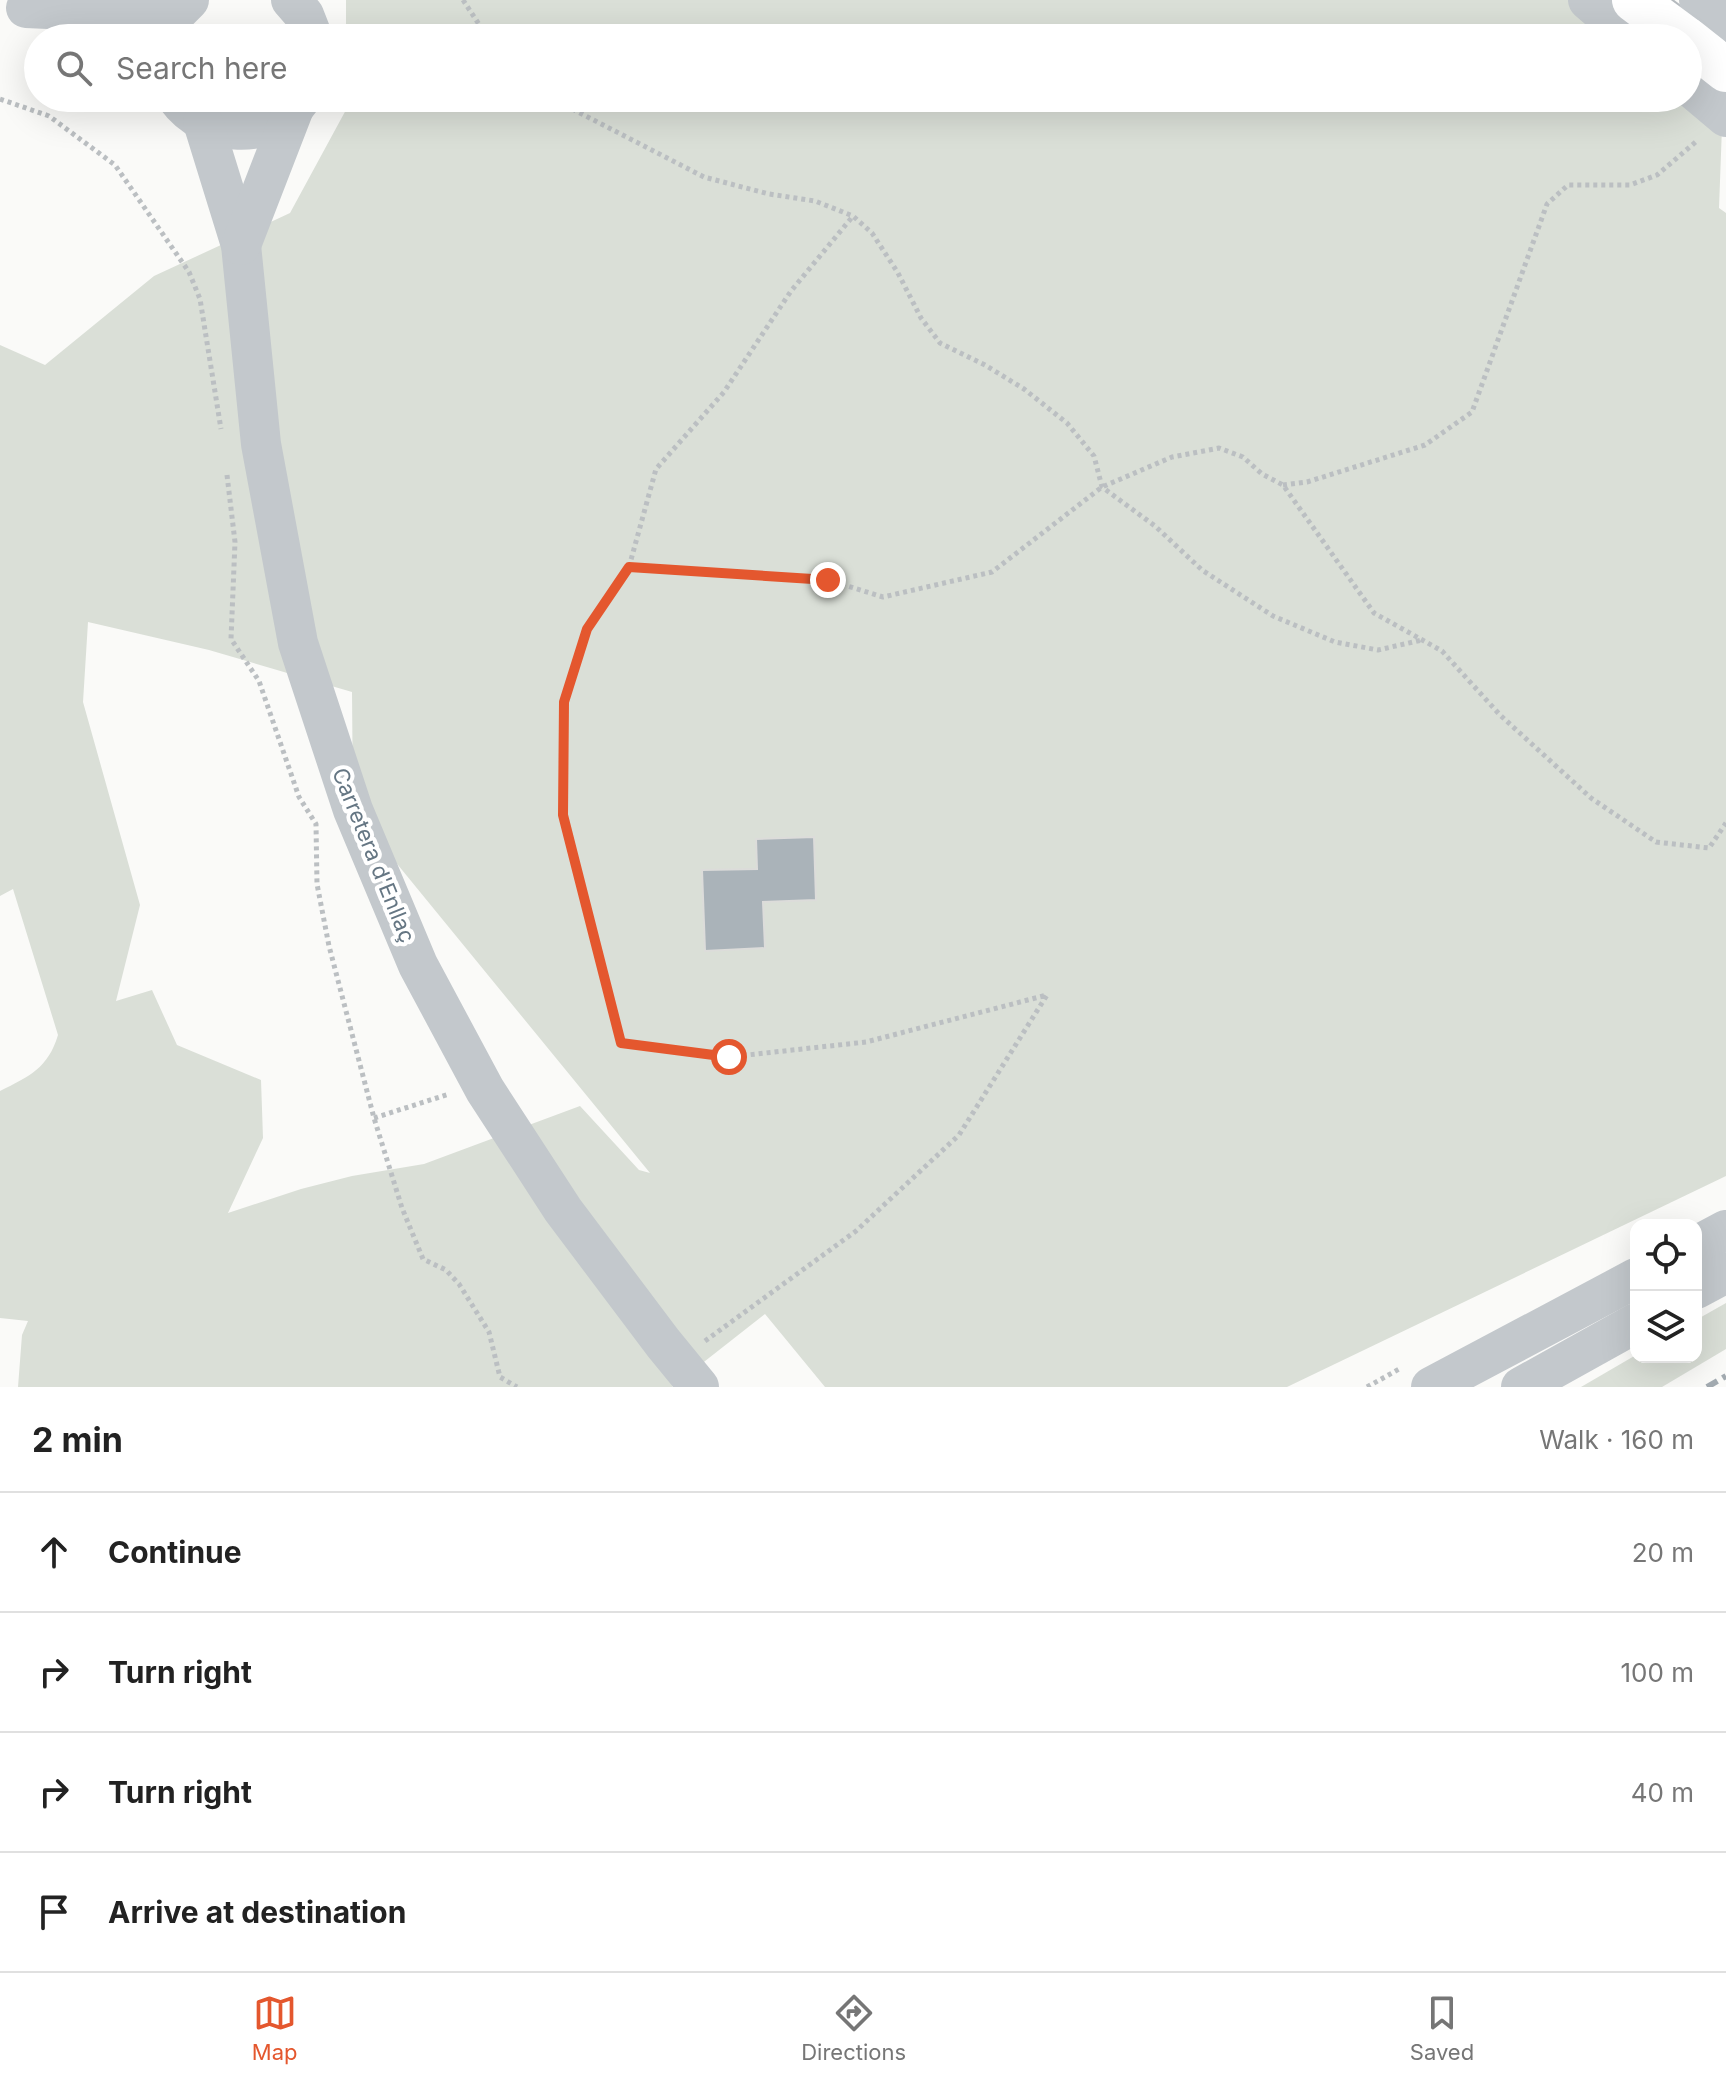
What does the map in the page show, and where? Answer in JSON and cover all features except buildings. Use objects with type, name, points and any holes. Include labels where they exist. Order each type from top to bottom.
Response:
[{"type":"main road","points":[[1634,0],[1681,24]]},
{"type":"main road","points":[[1645,0],[1684,24]]},
{"type":"main road","points":[[1702,40],[1726,70]]},
{"type":"street","points":[[13,5],[117,12],[166,0]]},
{"type":"street","points":[[172,24],[176,13],[189,0]]},
{"type":"street","points":[[1588,0],[1616,24]]},
{"type":"street","points":[[13,5],[57,24]]},
{"type":"street","points":[[1702,97],[1726,117]]},
{"type":"street","name":"Carretera d'Enllaç","points":[[186,112],[241,245],[261,444],[298,643],[353,810],[418,965],[479,1080],[563,1210],[699,1387]]},
{"type":"street","points":[[196,112],[228,130],[251,130],[276,122],[288,112]]},
{"type":"street","name":"Carretera d'Enllaç","points":[[241,245],[294,112]]},
{"type":"street","points":[[1702,1243],[1726,1230]]},
{"type":"street","points":[[1702,1286],[1726,1273]]},
{"type":"street","points":[[1431,1387],[1630,1281]]},
{"type":"street","points":[[1521,1387],[1630,1326]]},
{"type":"path","points":[[463,0],[479,24]]},
{"type":"path","points":[[0,99],[24,107]]},
{"type":"path","points":[[37,112],[49,116],[115,165],[189,272],[200,299],[222,436]]},
{"type":"path","points":[[578,112],[704,177],[769,194],[815,201],[853,216],[872,233],[898,273],[921,318],[940,343],[1011,381],[1067,423],[1094,456],[1102,487],[1155,526],[1202,570],[1273,616],[1335,642],[1378,650],[1422,640]]},
{"type":"path","points":[[1283,485],[1307,482],[1425,445],[1472,412],[1547,204],[1568,185],[1630,185],[1657,175],[1726,117]]},
{"type":"path","points":[[701,1344],[856,1231],[959,1135],[1047,995],[866,1042],[729,1057],[621,1043],[563,815],[564,702],[587,629],[629,567],[656,469],[724,392],[791,291],[853,216]]},
{"type":"path","points":[[629,567],[828,580],[883,597],[992,572],[1102,487],[1172,457],[1219,448],[1243,457],[1262,474],[1283,485],[1374,613],[1442,651],[1500,715],[1591,798],[1656,842],[1709,848],[1726,823]]},
{"type":"path","points":[[226,467],[235,542],[231,639],[259,681],[299,797],[316,824],[317,884],[323,915],[374,1118],[402,1208],[423,1259],[446,1270],[459,1284],[489,1332],[500,1377],[517,1387]]},
{"type":"path","points":[[374,1118],[451,1094],[479,1080]]},
{"type":"shaded area","points":[[346,0],[1575,0],[1603,24],[346,24]]},
{"type":"shaded area","points":[[1702,110],[1722,127],[1719,208],[1726,213],[1726,1176],[1637,1219],[1630,1219],[1630,1222],[1287,1387],[825,1387],[765,1314],[672,1387],[18,1387],[22,1335],[28,1321],[0,1318],[0,1091],[36,1070],[49,1056],[58,1035],[13,889],[0,896],[0,345],[45,365],[154,276],[290,213],[345,112]],"holes":[[[88,622],[209,650],[352,692],[353,810],[650,1173],[639,1170],[580,1106],[424,1164],[352,1176],[228,1213],[263,1138],[261,1080],[177,1045],[152,990],[116,1001],[140,905],[83,702]]]},
{"type":"shaded area","points":[[1726,1303],[1726,1349],[1662,1387],[1581,1387],[1630,1358],[1630,1363],[1702,1363],[1702,1317]]},
{"type":"railway","points":[[1707,1387],[1726,1376]]},
{"type":"route","points":[[729,1057],[621,1043],[563,815],[564,702],[587,629],[629,567],[828,580]]}]
